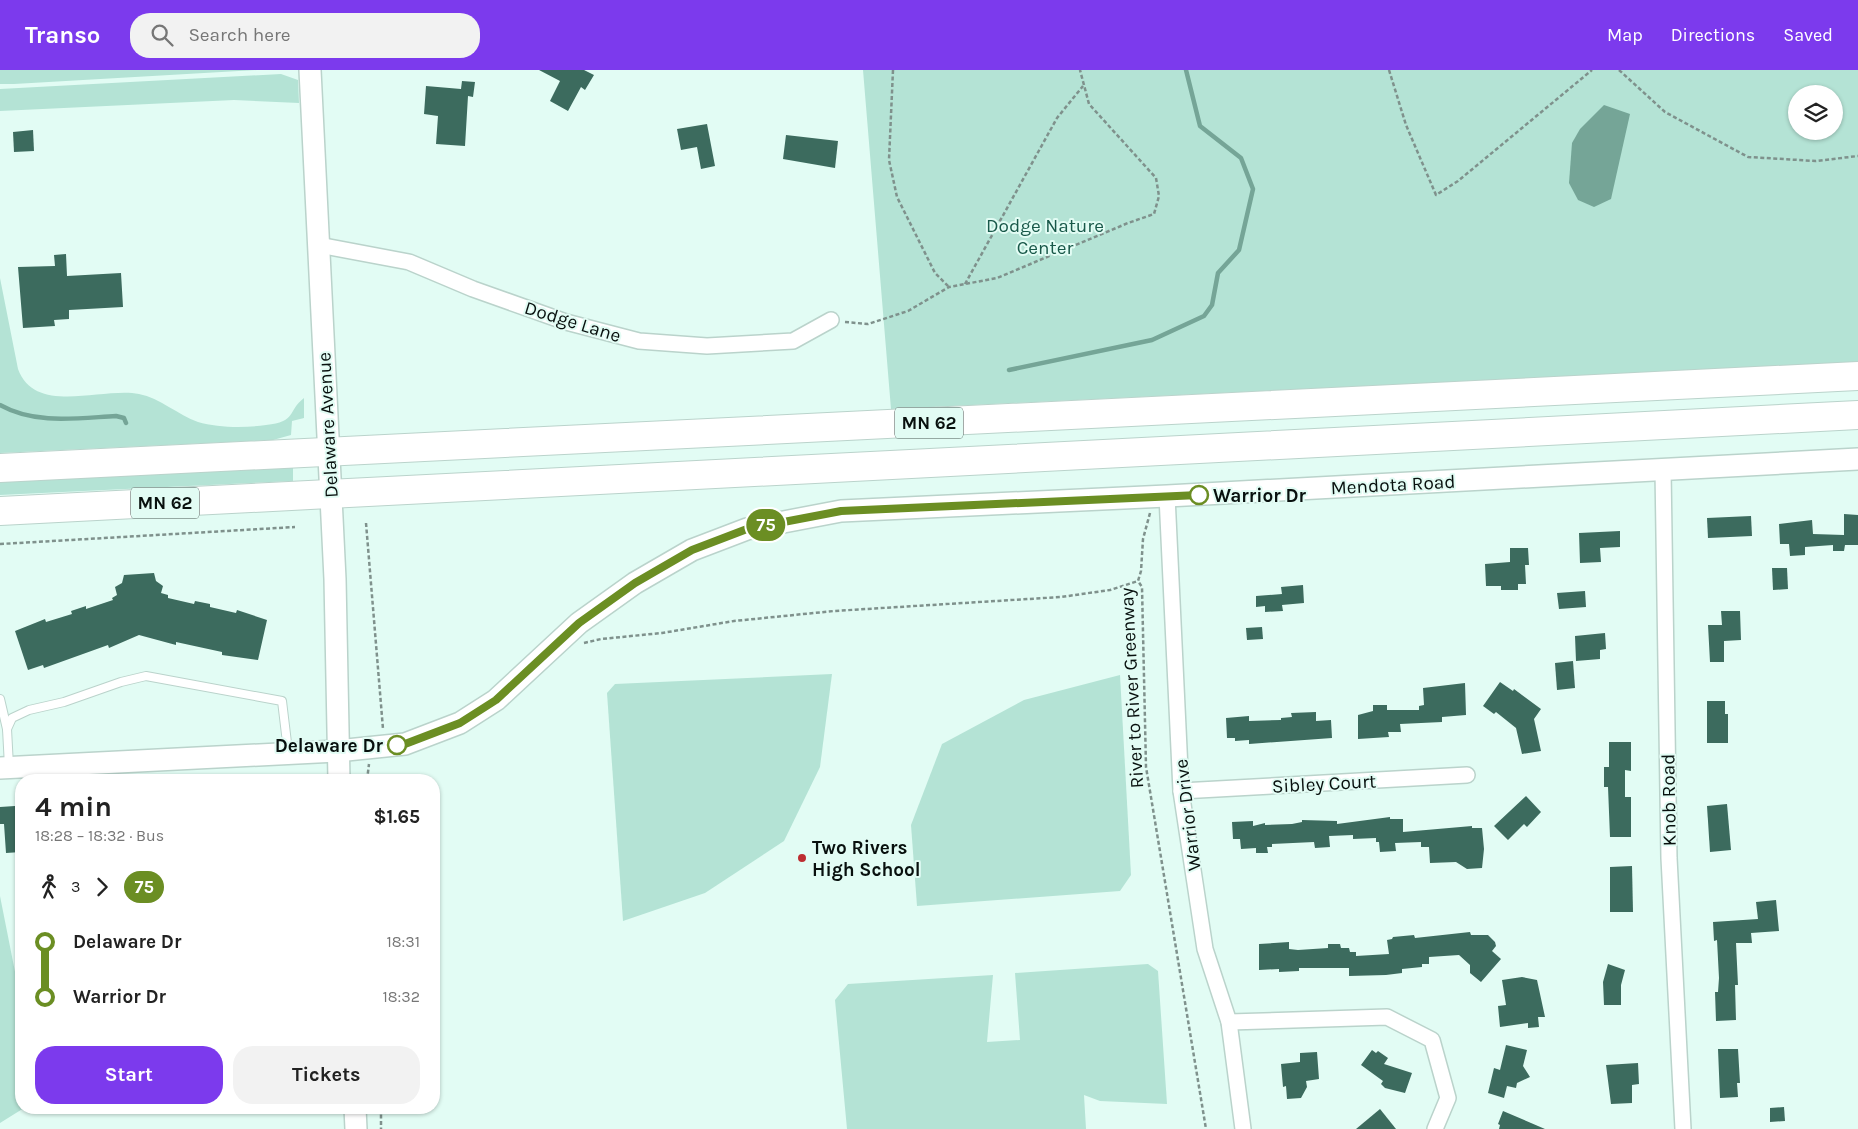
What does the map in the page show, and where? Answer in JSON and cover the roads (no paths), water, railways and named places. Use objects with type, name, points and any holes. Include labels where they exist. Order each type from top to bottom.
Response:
[{"type":"highway","name":"MN 62","points":[[0,468],[1858,376]]},
{"type":"highway","name":"MN 62","points":[[0,511],[1858,415]]},
{"type":"street","name":"Delaware Avenue","points":[[310,70],[335,579],[339,774]]},
{"type":"street","name":"Dodge Lane","points":[[319,245],[409,262],[473,289],[566,322],[639,341],[707,346],[793,342],[831,320]]},
{"type":"street","name":"Mendota Road","points":[[5,768],[337,751],[405,744],[460,723],[496,700],[579,623],[635,583],[692,550],[747,529],[841,511],[1167,496],[1858,459]]},
{"type":"street","name":"Knob Road","points":[[1663,470],[1669,858],[1683,1129]]},
{"type":"street","name":"Warrior Drive","points":[[1167,496],[1181,791],[1205,949],[1230,1022],[1243,1129]]},
{"type":"street","name":"Sibley Court","points":[[1181,791],[1467,775]]},
{"type":"street","points":[[1230,1022],[1387,1017],[1432,1040],[1448,1098],[1435,1129]]},
{"type":"street","points":[[355,1114],[356,1129]]},
{"type":"lane","points":[[7,730],[12,718],[28,710],[64,702],[121,682],[146,676],[282,702],[288,753]]},
{"type":"lane","points":[[0,699],[7,730],[5,768]]},
{"type":"waterway","points":[[1009,370],[1152,340],[1204,316],[1212,305],[1218,273],[1239,250],[1253,189],[1241,158],[1200,126],[1186,70]]},
{"type":"waterway","points":[[0,405],[13,411],[42,418],[72,419],[116,416],[124,418],[126,423]]},
{"type":"place","name":"Warrior Dr","points":[[1199,495]]},
{"type":"place","name":"Delaware Dr","points":[[397,745]]},
{"type":"place","name":"Two Rivers High School","points":[[802,858]]},
{"type":"park label","name":"Dodge Nature Center","points":[[1045,236]]}]
